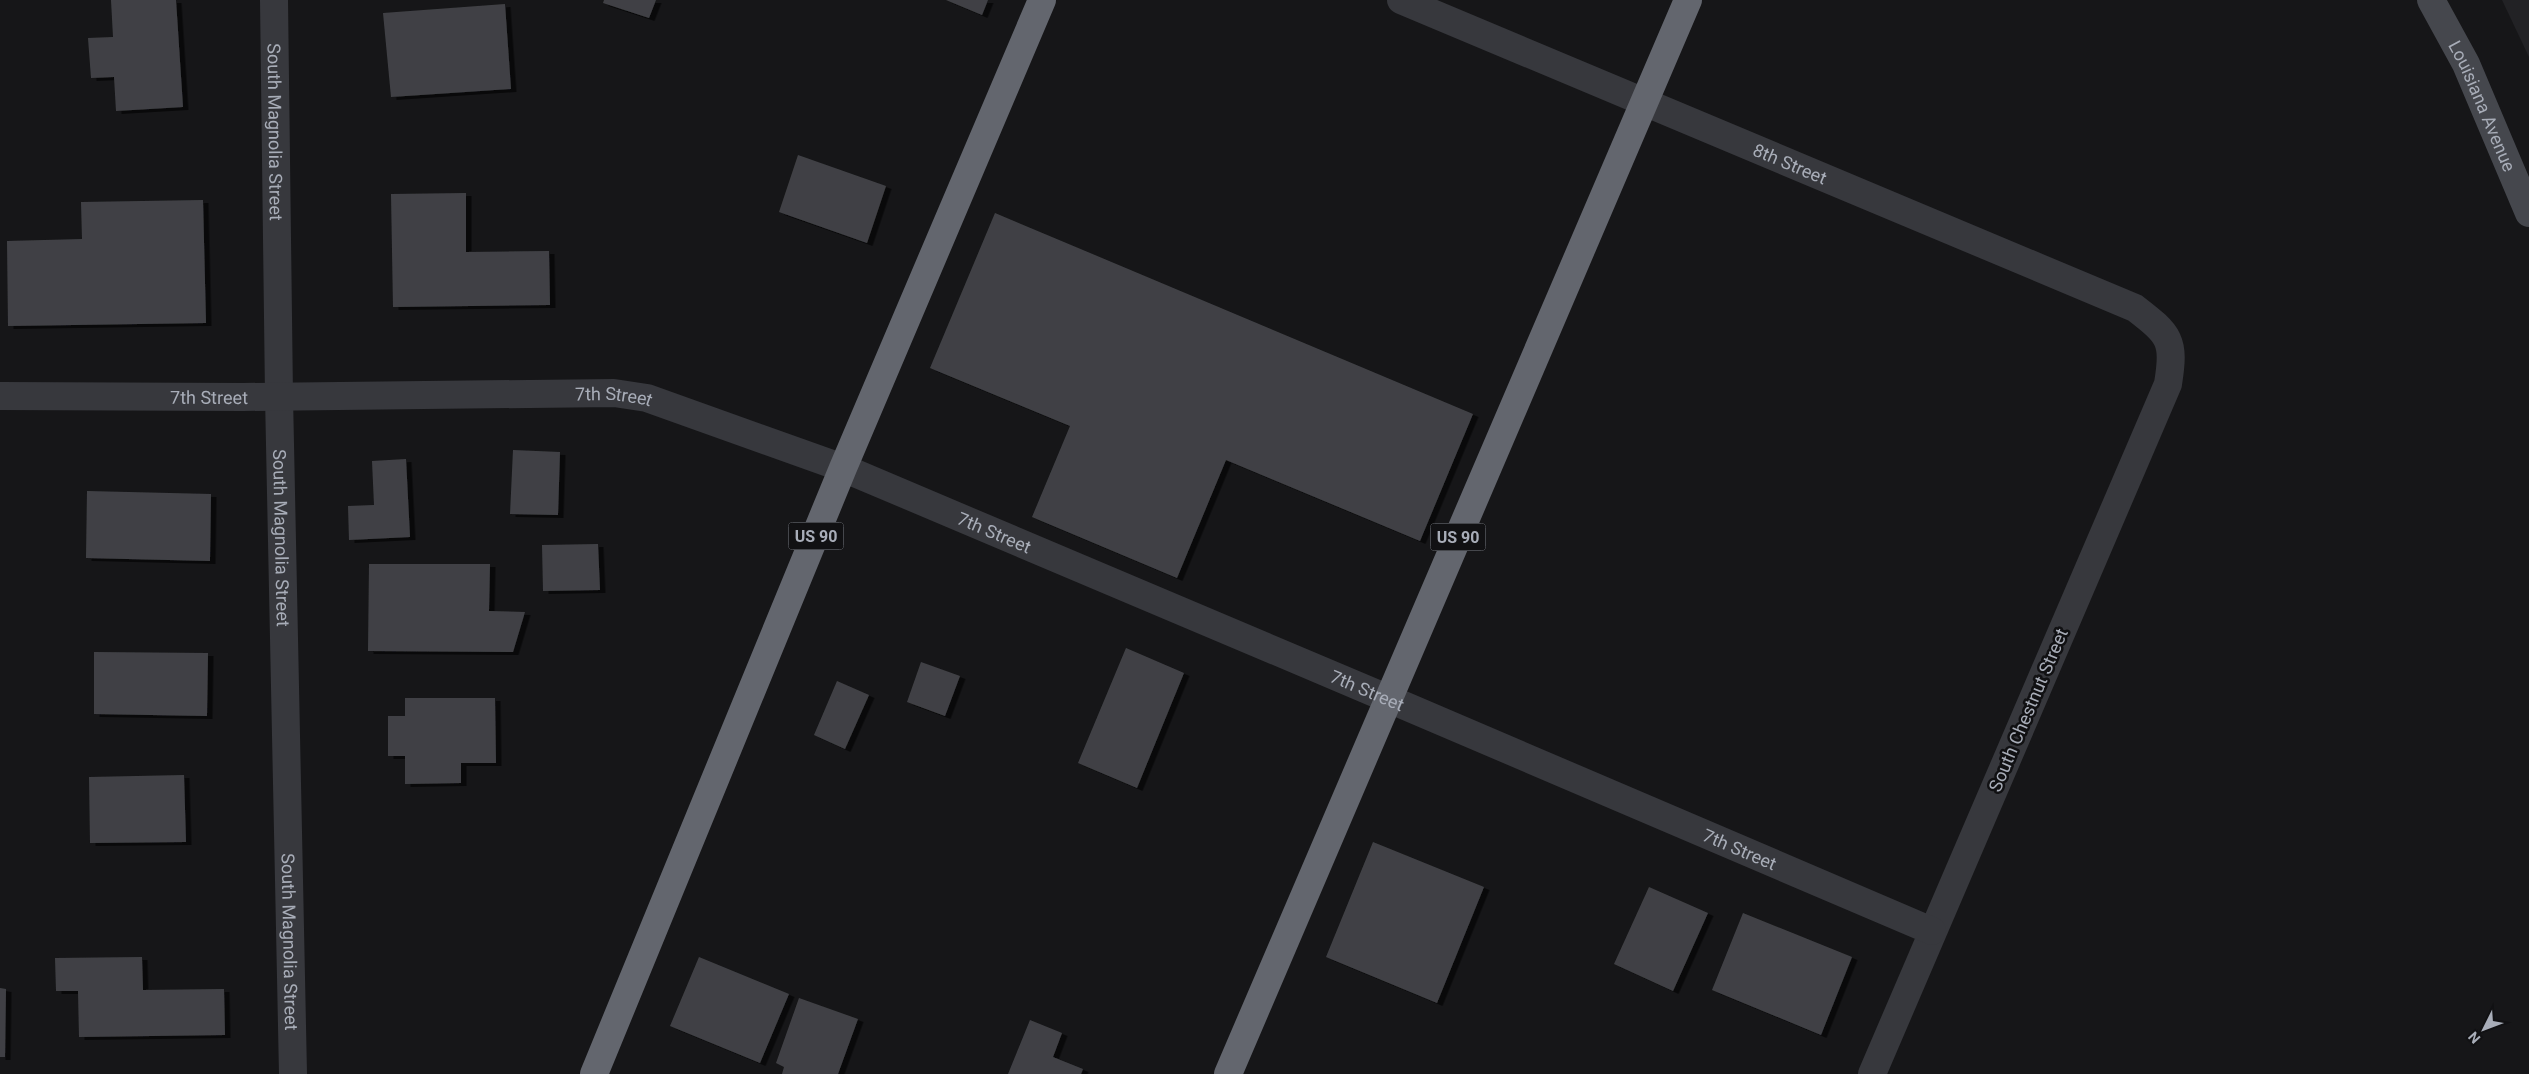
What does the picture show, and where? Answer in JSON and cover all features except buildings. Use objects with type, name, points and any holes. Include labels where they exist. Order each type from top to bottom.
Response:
[{"type":"highway","name":"US 90","points":[[594,1074],[843,468],[1042,0]]},
{"type":"highway","name":"US 90","points":[[1228,1074],[1688,0]]},
{"type":"main road","name":"Louisiana Avenue","points":[[2431,0],[2466,64],[2529,213]]},
{"type":"street","name":"South Magnolia Street","points":[[274,0],[279,396],[293,1074]]},
{"type":"street","name":"8th Street","points":[[1401,0],[2135,308],[2158,326],[2170,343]]},
{"type":"street","name":"South Chestnut Street","points":[[1872,1074],[2168,384],[2172,357],[2170,343]]},
{"type":"street","name":"7th Street","points":[[0,396],[614,393],[647,398],[843,468],[1932,931]]},
{"type":"shaded area","points":[[2502,0],[2529,0],[2529,57]]}]
